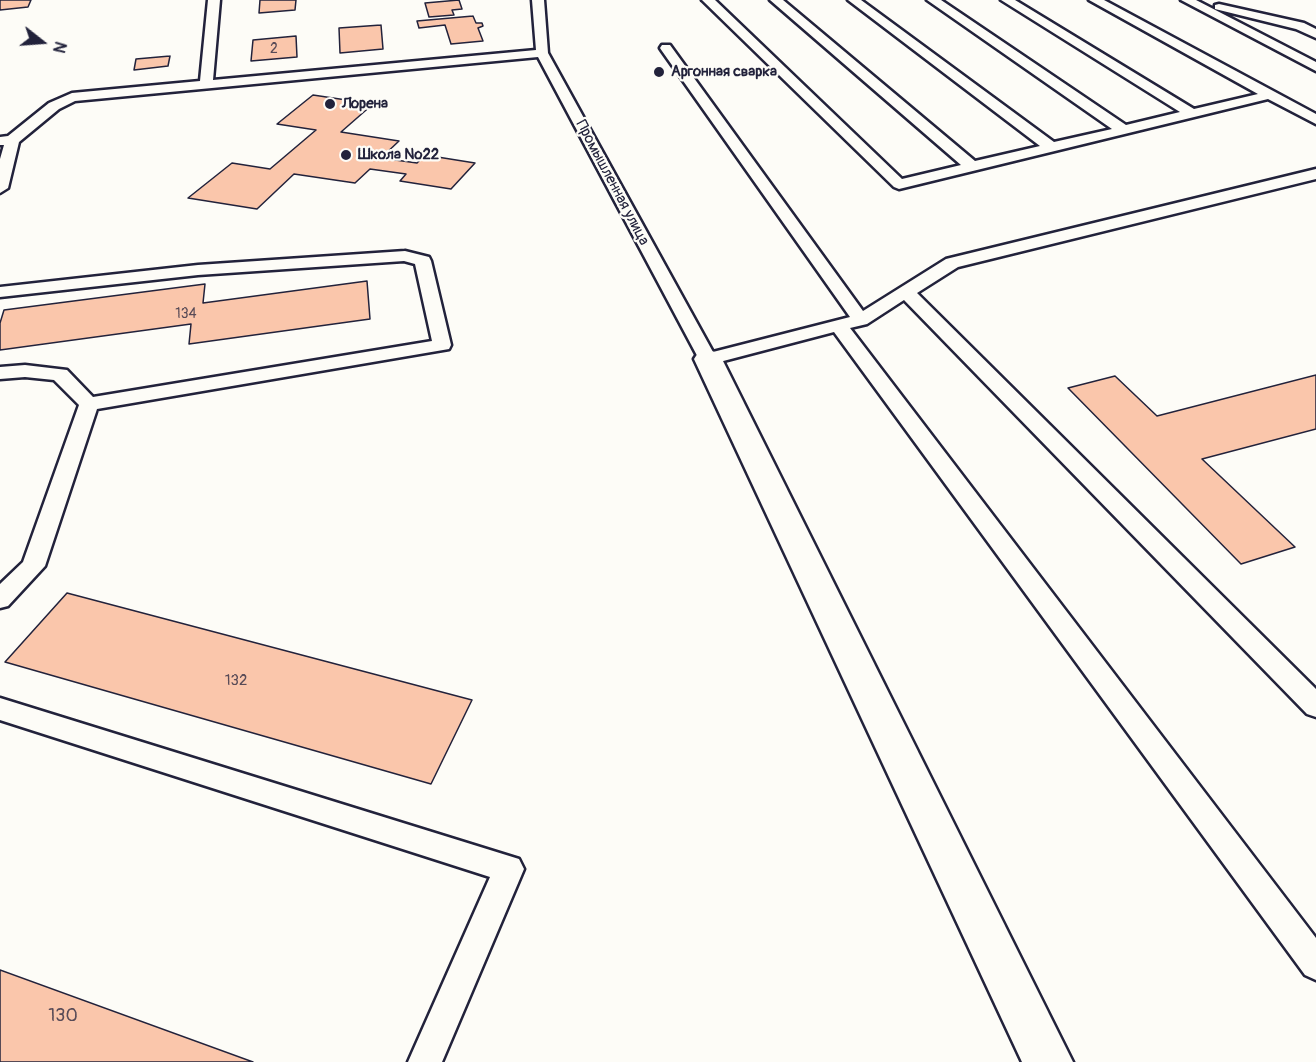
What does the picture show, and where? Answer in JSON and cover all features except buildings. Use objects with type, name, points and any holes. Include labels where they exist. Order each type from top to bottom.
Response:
[{"type":"street","points":[[708,359],[1047,1062]]},
{"type":"lane","points":[[206,84],[214,0]]},
{"type":"lane","name":"Промышленная улица","points":[[538,0],[542,53],[708,359]]},
{"type":"lane","points":[[708,0],[899,184],[1270,95]]},
{"type":"lane","points":[[776,0],[971,165]]},
{"type":"lane","points":[[854,0],[1051,147]]},
{"type":"lane","points":[[933,0],[1122,129]]},
{"type":"lane","points":[[1007,0],[1191,113]]},
{"type":"lane","points":[[1095,0],[1316,120]]},
{"type":"lane","points":[[1187,0],[1300,26],[1316,34]]},
{"type":"lane","points":[[1187,0],[1316,67]]},
{"type":"lane","points":[[666,48],[850,323],[1316,964]]},
{"type":"lane","points":[[0,189],[6,140],[54,106],[72,97],[542,53]]},
{"type":"lane","points":[[708,359],[850,323],[952,263],[1316,174]]},
{"type":"lane","points":[[0,292],[198,270],[405,256],[423,261],[442,345],[89,404]]},
{"type":"lane","points":[[906,292],[1316,706]]},
{"type":"lane","points":[[0,373],[25,371],[60,374],[89,404]]},
{"type":"lane","points":[[0,599],[33,566],[89,404]]},
{"type":"lane","points":[[0,709],[509,869],[425,1062]]},
{"type":"place","name":"Аргонная сварка","points":[[659,72]]},
{"type":"place","name":"Лорена","points":[[330,104]]},
{"type":"place","name":"Школа №22","points":[[346,155]]}]
